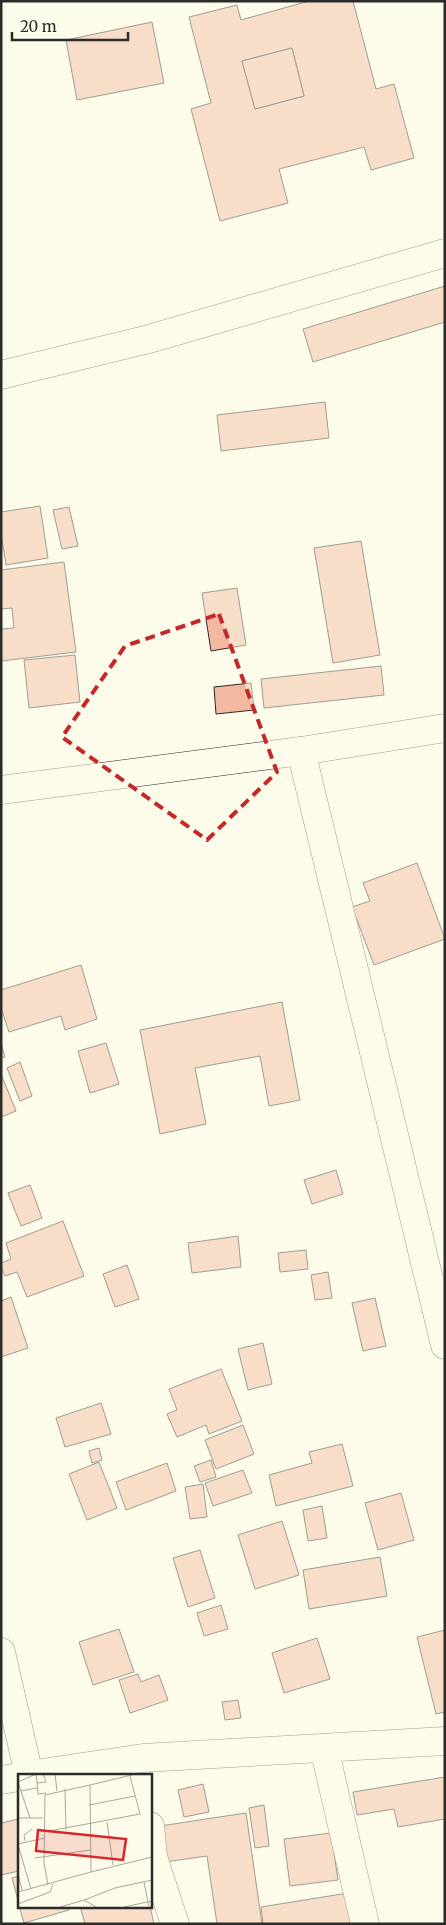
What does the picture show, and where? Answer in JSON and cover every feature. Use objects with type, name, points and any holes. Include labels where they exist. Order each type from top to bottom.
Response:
[{"type":"street","points":[[1,375],[149,339],[445,253]]},
{"type":"street","points":[[1,790],[301,751],[445,728]]},
{"type":"street","points":[[301,751],[445,1345]]},
{"type":"street","points":[[1,1652],[28,1774]]},
{"type":"street","points":[[41,1774],[324,1748],[445,1741]]},
{"type":"street","points":[[324,1748],[365,1924]]},
{"type":"street","points":[[1,1780],[18,1777]]},
{"type":"street","points":[[151,1836],[153,1857],[175,1924]]},
{"type":"highlighted area","points":[[219,614],[277,772],[207,840],[62,737],[125,646]]},
{"type":"building","points":[[309,1],[353,1],[376,89],[394,84],[414,158],[371,170],[364,147],[279,169],[288,203],[220,221],[191,109],[211,103],[189,17],[237,5],[241,20]],"holes":[[[292,48],[304,96],[255,109],[242,61]]]},
{"type":"building","points":[[152,22],[164,83],[77,100],[66,40]]},
{"type":"building","points":[[292,48],[304,96],[255,109],[242,61]]},
{"type":"building","points":[[445,286],[445,322],[313,362],[303,329]]},
{"type":"building","points":[[325,402],[329,438],[221,451],[217,415]]},
{"type":"building","points":[[40,506],[48,558],[6,565],[1,533],[1,512]]},
{"type":"building","points":[[69,507],[78,546],[62,549],[53,510]]},
{"type":"building","points":[[361,541],[380,655],[333,663],[314,548]]},
{"type":"building","points":[[64,562],[76,652],[1,661],[1,629],[14,628],[12,608],[1,609],[1,570]]},
{"type":"building","points":[[237,588],[246,645],[211,651],[202,593]]},
{"type":"building","points":[[75,655],[80,702],[29,708],[24,660]]},
{"type":"building","points":[[381,666],[384,695],[264,708],[261,679]]},
{"type":"building","points":[[251,683],[254,710],[216,714],[214,687]]},
{"type":"building","points":[[417,863],[445,939],[374,965],[352,907],[370,901],[363,883]]},
{"type":"building","points":[[81,965],[97,1019],[65,1030],[61,1016],[9,1032],[1,1008],[1,990]]},
{"type":"building","points":[[282,1002],[300,1100],[269,1106],[260,1056],[195,1068],[206,1124],[160,1134],[140,1030]]},
{"type":"building","points":[[1,1043],[5,1057],[1,1058]]},
{"type":"building","points":[[106,1043],[119,1084],[90,1093],[78,1051]]},
{"type":"building","points":[[20,1062],[32,1096],[20,1101],[7,1068]]},
{"type":"building","points":[[1,1074],[16,1111],[1,1117]]},
{"type":"building","points":[[336,1170],[343,1194],[312,1204],[304,1180]]},
{"type":"building","points":[[30,1185],[42,1218],[21,1226],[8,1193]]},
{"type":"building","points":[[63,1221],[84,1276],[27,1297],[17,1272],[5,1276],[1,1267],[1,1263],[11,1259],[6,1243]]},
{"type":"building","points":[[238,1236],[241,1267],[192,1273],[188,1243]]},
{"type":"building","points":[[306,1250],[308,1269],[280,1272],[278,1253]]},
{"type":"building","points":[[127,1265],[139,1299],[115,1307],[103,1274]]},
{"type":"building","points":[[328,1272],[332,1298],[315,1300],[311,1275]]},
{"type":"building","points":[[11,1297],[28,1348],[1,1357],[1,1301]]},
{"type":"building","points":[[375,1298],[386,1346],[363,1351],[352,1303]]},
{"type":"building","points":[[263,1343],[272,1384],[248,1390],[238,1349]]},
{"type":"building","points":[[221,1369],[242,1421],[209,1434],[206,1425],[177,1437],[167,1414],[177,1410],[169,1389]]},
{"type":"building","points":[[101,1403],[111,1434],[65,1447],[56,1418]]},
{"type":"building","points":[[243,1425],[254,1454],[216,1469],[205,1440]]},
{"type":"building","points":[[342,1444],[353,1486],[276,1506],[269,1475],[312,1463],[309,1452]]},
{"type":"building","points":[[99,1448],[102,1460],[92,1463],[89,1451]]},
{"type":"building","points":[[211,1460],[216,1477],[200,1482],[194,1466]]},
{"type":"building","points":[[99,1462],[117,1508],[87,1520],[69,1474]]},
{"type":"building","points":[[167,1463],[176,1491],[126,1510],[116,1482]]},
{"type":"building","points":[[243,1470],[252,1493],[213,1506],[205,1483]]},
{"type":"building","points":[[203,1484],[207,1517],[190,1519],[185,1487]]},
{"type":"building","points":[[401,1493],[414,1540],[378,1550],[365,1503]]},
{"type":"building","points":[[322,1506],[327,1538],[308,1541],[303,1510]]},
{"type":"building","points":[[282,1521],[299,1575],[255,1589],[238,1535]]},
{"type":"building","points":[[200,1550],[215,1598],[188,1607],[173,1558]]},
{"type":"building","points":[[380,1557],[387,1596],[309,1609],[303,1570]]},
{"type":"building","points":[[221,1605],[228,1629],[204,1636],[197,1613]]},
{"type":"building","points":[[119,1629],[134,1672],[93,1685],[79,1642]]},
{"type":"building","points":[[445,1630],[445,1712],[436,1714],[417,1637]]},
{"type":"building","points":[[317,1638],[330,1679],[284,1693],[272,1653]]},
{"type":"building","points":[[138,1674],[141,1682],[159,1675],[168,1700],[130,1713],[119,1680]]},
{"type":"building","points":[[238,1700],[241,1718],[225,1720],[222,1702]]},
{"type":"building","points":[[445,1777],[445,1819],[398,1827],[394,1809],[357,1815],[353,1792]]},
{"type":"building","points":[[203,1784],[209,1812],[184,1817],[178,1790]]},
{"type":"building","points":[[264,1805],[269,1846],[255,1848],[249,1808]]},
{"type":"building","points":[[246,1813],[262,1924],[217,1924],[207,1856],[165,1862],[160,1826]]},
{"type":"building","points":[[18,1819],[18,1871],[1,1875],[1,1823]]},
{"type":"building","points":[[331,1833],[338,1880],[290,1886],[284,1839]]},
{"type":"building","points":[[18,1876],[18,1900],[12,1878]]},
{"type":"building","points":[[348,1893],[352,1924],[263,1924],[261,1907]]},
{"type":"building","points":[[20,1908],[68,1908],[69,1910],[24,1923]]},
{"type":"building","points":[[81,1908],[150,1908],[154,1924],[85,1924]]}]
